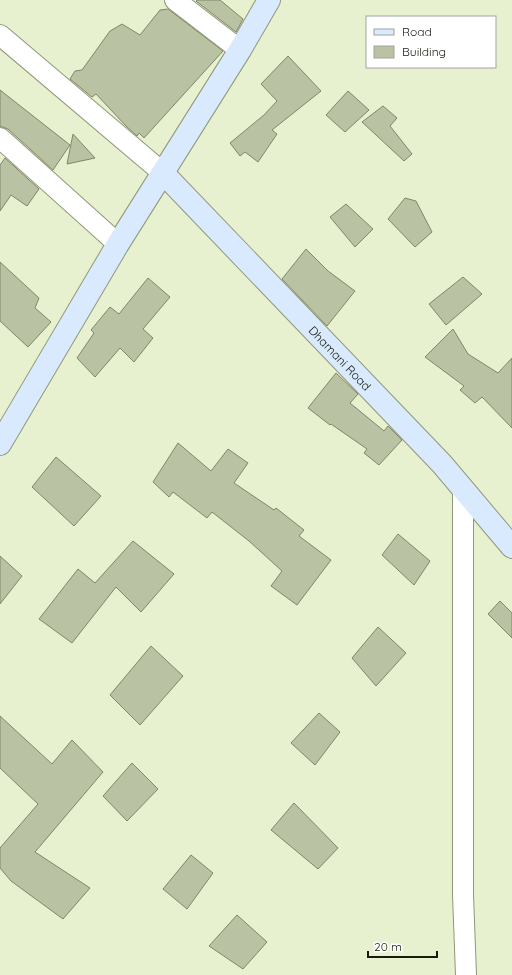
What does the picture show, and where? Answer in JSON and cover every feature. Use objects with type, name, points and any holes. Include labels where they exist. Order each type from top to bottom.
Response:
[{"type":"main road","points":[[0,444],[118,244],[240,50],[269,0]]},
{"type":"main road","name":"Dhamani Road","points":[[163,173],[437,458],[512,547]]},
{"type":"street","points":[[174,0],[240,50]]},
{"type":"street","points":[[0,35],[163,173]]},
{"type":"street","points":[[0,138],[118,244]]},
{"type":"street","points":[[463,489],[463,895],[466,975]]},
{"type":"building","points":[[220,0],[243,19],[236,32],[196,1]]},
{"type":"building","points":[[168,9],[223,51],[144,138],[139,133],[137,136],[126,126],[96,94],[92,97],[70,79],[75,71],[82,70],[110,31],[122,24],[140,35],[160,10]]},
{"type":"building","points":[[288,56],[321,91],[272,130],[277,134],[258,162],[245,152],[240,156],[230,143],[264,115],[277,101],[261,84]]},
{"type":"building","points":[[0,90],[70,145],[53,170],[8,129],[0,126]]},
{"type":"building","points":[[348,91],[369,110],[345,132],[326,115]]},
{"type":"building","points":[[383,106],[397,118],[390,126],[412,154],[404,161],[362,122]]},
{"type":"building","points":[[73,134],[95,158],[67,164]]},
{"type":"building","points":[[5,158],[39,189],[27,206],[11,195],[0,211],[0,165]]},
{"type":"building","points":[[405,198],[416,201],[432,232],[415,247],[388,219]]},
{"type":"building","points":[[346,204],[373,229],[355,247],[330,217]]},
{"type":"building","points":[[306,249],[328,271],[355,291],[327,326],[282,279]]},
{"type":"building","points":[[0,262],[39,298],[35,308],[51,322],[28,347],[0,321]]},
{"type":"building","points":[[463,277],[482,294],[446,325],[429,304]]},
{"type":"building","points":[[148,278],[170,297],[143,329],[153,338],[134,362],[120,348],[95,377],[77,358],[94,333],[91,330],[110,307],[119,314]]},
{"type":"building","points":[[453,329],[468,354],[498,373],[512,358],[512,428],[482,397],[475,403],[460,390],[464,386],[425,357]]},
{"type":"building","points":[[336,373],[358,394],[350,403],[384,431],[388,426],[402,440],[379,465],[364,453],[367,449],[331,424],[330,425],[308,408]]},
{"type":"building","points":[[178,443],[211,471],[228,449],[248,463],[234,483],[274,510],[276,508],[304,530],[299,536],[331,560],[297,605],[271,586],[282,571],[249,541],[212,512],[207,518],[173,492],[169,497],[153,482]]},
{"type":"building","points":[[56,457],[101,496],[74,526],[32,487]]},
{"type":"building","points":[[398,534],[430,561],[414,585],[382,555]]},
{"type":"building","points":[[133,541],[174,574],[141,612],[116,587],[72,643],[39,619],[78,569],[95,583]]},
{"type":"building","points":[[0,556],[22,576],[0,604]]},
{"type":"building","points":[[500,601],[512,613],[512,638],[488,614]]},
{"type":"building","points":[[378,627],[406,653],[376,686],[352,658]]},
{"type":"building","points":[[151,646],[183,676],[140,725],[110,695]]},
{"type":"building","points":[[319,713],[340,732],[315,765],[291,743]]},
{"type":"building","points":[[0,716],[52,764],[72,740],[103,772],[35,852],[90,888],[63,919],[11,881],[0,868],[0,848],[38,804],[0,768]]},
{"type":"building","points":[[132,763],[158,789],[127,821],[103,796]]},
{"type":"building","points":[[294,803],[338,848],[318,869],[271,830]]},
{"type":"building","points":[[191,855],[213,873],[187,909],[163,889]]},
{"type":"building","points":[[237,915],[267,942],[243,969],[209,946]]}]
